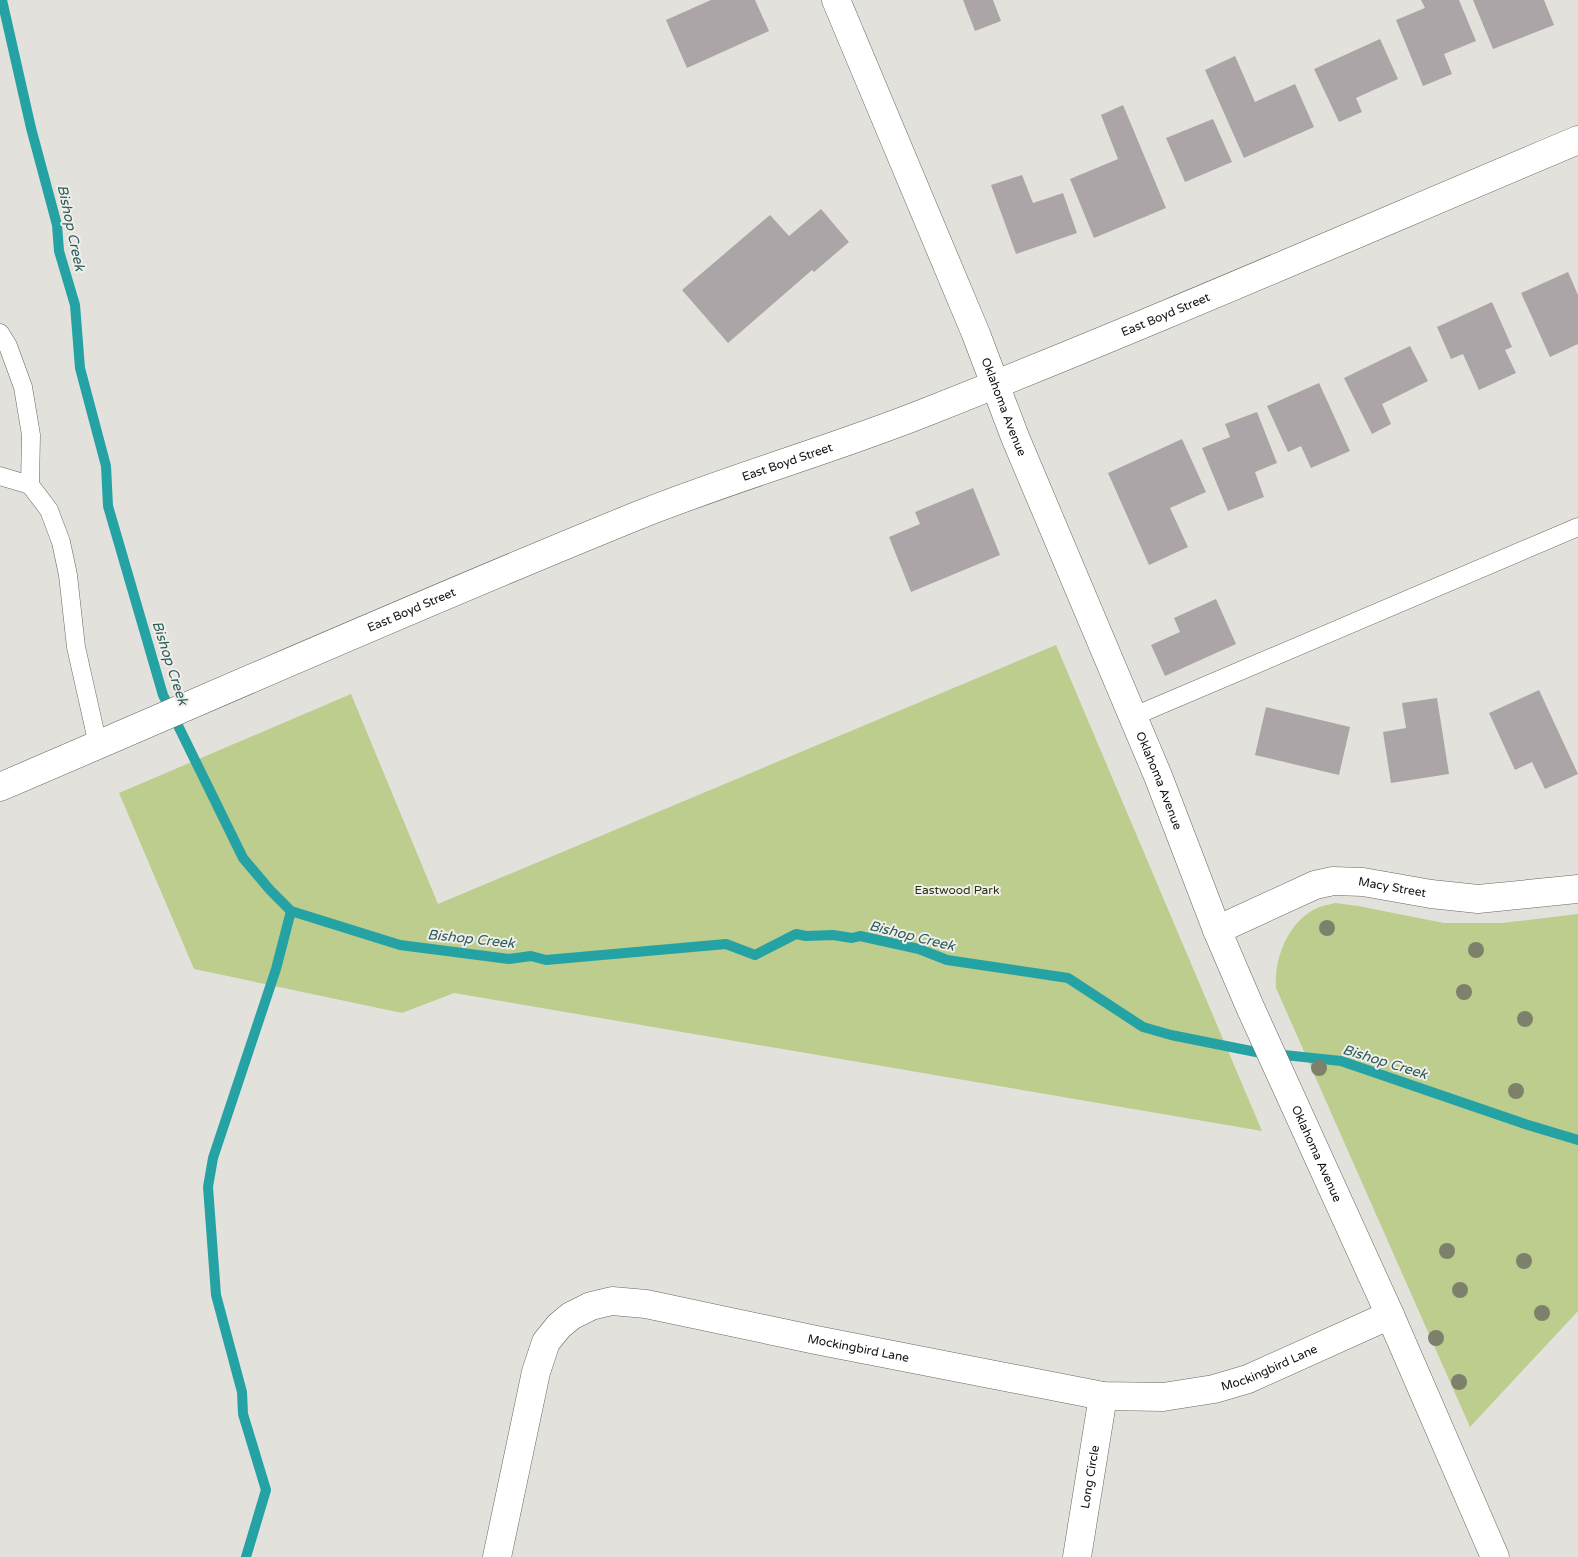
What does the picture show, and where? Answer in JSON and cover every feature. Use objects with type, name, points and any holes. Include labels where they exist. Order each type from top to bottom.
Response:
[{"type":"street","name":"Oklahoma Avenue","points":[[836,0],[976,334],[1014,437],[1158,776],[1217,930],[1390,1315],[1495,1557]]},
{"type":"street","name":"East Boyd Street","points":[[0,787],[225,689],[642,514],[874,432],[1048,364],[1578,140]]},
{"type":"street","name":"Macy Street","points":[[1217,930],[1315,885],[1333,881],[1363,882],[1432,894],[1478,899],[1578,889]]},
{"type":"street","name":"Mockingbird Lane","points":[[497,1557],[536,1372],[546,1342],[559,1326],[571,1316],[591,1306],[612,1301],[646,1304],[816,1340],[1103,1396],[1163,1397],[1214,1389],[1248,1379],[1390,1315]]},
{"type":"street","name":"Long Circle","points":[[1077,1557],[1103,1396]]},
{"type":"lane","points":[[0,332],[8,346],[23,387],[31,435],[30,485]]},
{"type":"lane","points":[[0,476],[30,485],[49,510],[61,542],[68,575],[76,647],[109,740]]},
{"type":"lane","points":[[1132,717],[1578,527]]},
{"type":"green space","name":"Eastwood Park","points":[[1056,645],[1262,1131],[454,993],[402,1013],[194,969],[119,793],[351,694],[438,904]]},
{"type":"green space","points":[[1335,903],[1444,923],[1502,923],[1578,914],[1578,1311],[1470,1427],[1276,988],[1277,966],[1289,934],[1304,916],[1313,910]]},
{"type":"building","points":[[711,0],[755,0],[769,31],[687,68],[666,20]]},
{"type":"building","points":[[963,0],[993,0],[1001,21],[975,31]]},
{"type":"building","points":[[1421,0],[1459,0],[1476,41],[1444,54],[1452,74],[1423,86],[1396,20],[1425,8]]},
{"type":"building","points":[[1473,0],[1544,0],[1554,25],[1493,49]]},
{"type":"building","points":[[1380,39],[1398,79],[1356,98],[1362,112],[1339,122],[1314,69]]},
{"type":"building","points":[[1235,56],[1255,102],[1295,84],[1314,127],[1244,158],[1205,70]]},
{"type":"building","points":[[1123,105],[1166,208],[1094,238],[1070,179],[1118,159],[1101,115]]},
{"type":"building","points":[[1213,119],[1232,162],[1185,182],[1166,138]]},
{"type":"building","points":[[1022,175],[1033,203],[1063,193],[1077,233],[1016,254],[991,185]]},
{"type":"building","points":[[821,209],[849,242],[814,272],[812,270],[728,343],[682,290],[770,215],[789,236]]},
{"type":"building","points":[[1568,272],[1578,295],[1578,344],[1550,357],[1521,293]]},
{"type":"building","points":[[1492,302],[1512,347],[1505,350],[1516,373],[1479,390],[1463,354],[1451,359],[1437,327]]},
{"type":"building","points":[[1410,346],[1428,381],[1382,404],[1391,424],[1372,434],[1344,378]]},
{"type":"building","points":[[1319,383],[1350,451],[1311,468],[1301,446],[1288,452],[1267,406]]},
{"type":"building","points":[[1257,412],[1277,463],[1255,472],[1264,497],[1228,511],[1202,448],[1230,437],[1225,424]]},
{"type":"building","points":[[1182,439],[1206,492],[1170,508],[1188,547],[1149,565],[1108,473]]},
{"type":"building","points":[[973,488],[1000,555],[911,592],[889,537],[920,524],[915,512]]},
{"type":"building","points":[[1216,599],[1236,644],[1165,676],[1151,645],[1180,632],[1174,618]]},
{"type":"building","points":[[1539,690],[1578,774],[1545,789],[1532,762],[1515,770],[1489,713]]},
{"type":"building","points":[[1437,698],[1449,774],[1391,783],[1383,732],[1406,728],[1402,703]]},
{"type":"building","points":[[1266,707],[1350,727],[1339,775],[1255,755]]},
{"type":"waterway","name":"Bishop Creek","points":[[2,0],[31,128],[57,225],[59,251],[75,305],[80,368],[106,466],[108,506],[163,695],[243,858],[291,911],[400,945],[509,959],[531,956],[546,960],[726,944],[755,955],[796,934],[806,936],[833,935],[852,938],[860,936],[919,949],[947,960],[1068,978],[1143,1027],[1171,1035],[1256,1052],[1341,1061],[1525,1124],[1578,1140]]},
{"type":"waterway","points":[[246,1557],[266,1490],[243,1414],[242,1392],[216,1295],[208,1187],[213,1158],[276,969],[291,911]]}]
